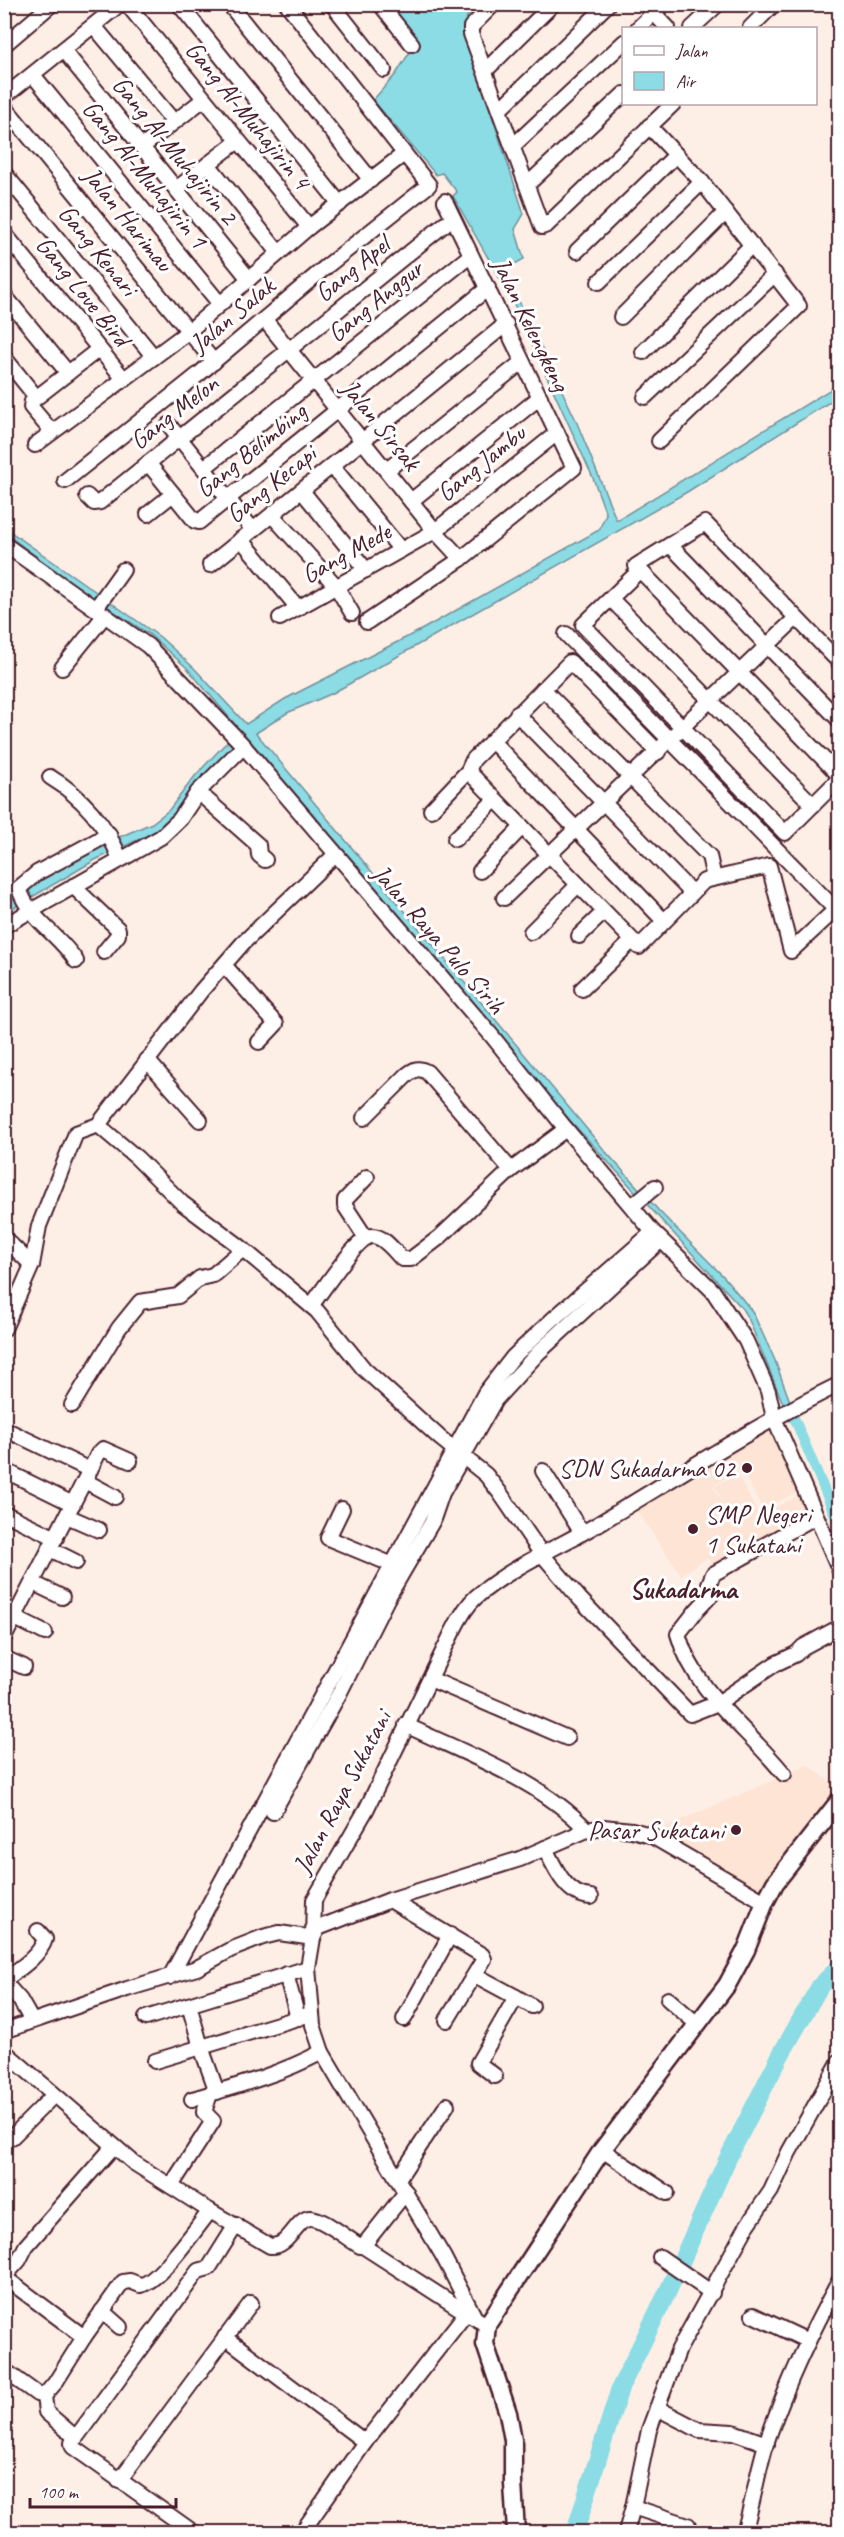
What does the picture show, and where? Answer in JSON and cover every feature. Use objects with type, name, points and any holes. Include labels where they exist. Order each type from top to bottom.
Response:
[{"type":"main road","points":[[476,2318],[696,2023],[727,1985],[746,1950],[765,1902],[776,1883],[840,1800]]},
{"type":"main road","name":"Jalan Raya Sukatani","points":[[476,2318],[508,2413],[513,2440],[516,2532]]},
{"type":"street","points":[[4,45],[52,4]]},
{"type":"street","points":[[4,97],[120,4]]},
{"type":"street","name":"Gang Al-Muhajirin 4","points":[[127,4],[309,227]]},
{"type":"street","points":[[179,4],[340,204]]},
{"type":"street","points":[[229,4],[371,180]]},
{"type":"street","name":"Jalan Salak","points":[[65,481],[429,185],[287,4]]},
{"type":"street","points":[[332,4],[384,70]]},
{"type":"street","points":[[380,4],[412,44]]},
{"type":"street","points":[[494,4],[471,27],[471,33],[540,225],[545,227],[672,105]]},
{"type":"street","points":[[486,70],[553,4]]},
{"type":"street","points":[[500,109],[608,4]]},
{"type":"street","points":[[693,27],[718,4]]},
{"type":"street","points":[[751,27],[774,4]]},
{"type":"street","points":[[639,27],[654,7],[667,27]]},
{"type":"street","points":[[94,26],[174,122]]},
{"type":"street","points":[[513,146],[622,44]]},
{"type":"street","name":"Gang Al-Muhajirin 2","points":[[64,51],[249,279]]},
{"type":"street","name":"Gang Al-Muhajirin 1","points":[[33,75],[220,304]]},
{"type":"street","points":[[527,185],[622,96]]},
{"type":"street","points":[[142,147],[204,99]]},
{"type":"street","name":"Jalan Harimau","points":[[4,106],[214,362]]},
{"type":"street","points":[[649,126],[702,182],[798,304],[798,308],[658,441]]},
{"type":"street","points":[[176,189],[238,141]]},
{"type":"street","points":[[577,251],[676,155]]},
{"type":"street","points":[[35,445],[189,331],[309,227],[399,157]]},
{"type":"street","points":[[208,164],[279,253]]},
{"type":"street","name":"Gang Kenari","points":[[4,173],[154,357]]},
{"type":"street","points":[[599,282],[702,182]]},
{"type":"street","name":"Jalan Kelengkeng","points":[[445,201],[574,468],[461,559]]},
{"type":"street","points":[[621,317],[726,212]]},
{"type":"street","name":"Gang Apel","points":[[290,351],[445,224]]},
{"type":"street","name":"Gang Love Bird","points":[[4,233],[124,379]]},
{"type":"street","points":[[643,352],[752,245]]},
{"type":"street","name":"Gang Anggur","points":[[204,468],[466,259]]},
{"type":"street","points":[[645,397],[775,274]]},
{"type":"street","name":"Gang Belimbing","points":[[148,463],[197,522],[201,521],[488,288]]},
{"type":"street","points":[[4,295],[68,373]]},
{"type":"street","name":"Jalan Sirsak","points":[[265,320],[435,531],[461,559]]},
{"type":"street","name":"Gang Kecapi","points":[[210,565],[506,324]]},
{"type":"street","points":[[52,432],[31,407],[32,401],[99,349]]},
{"type":"street","name":"Gang Melon","points":[[87,496],[94,503],[100,502],[290,351]]},
{"type":"street","points":[[4,357],[36,397]]},
{"type":"street","points":[[387,470],[522,363]]},
{"type":"street","points":[[411,501],[540,397]]},
{"type":"street","points":[[169,425],[253,530]]},
{"type":"street","name":"Gang Jambu","points":[[435,531],[556,433]]},
{"type":"street","points":[[332,466],[401,550]]},
{"type":"street","points":[[302,491],[366,570]]},
{"type":"street","points":[[148,514],[173,494]]},
{"type":"street","points":[[272,515],[336,586],[352,613]]},
{"type":"street","points":[[640,570],[583,625],[785,833],[840,777],[739,673],[640,570],[636,566],[705,523],[840,663]]},
{"type":"street","name":"Gang Mede","points":[[280,618],[435,531]]},
{"type":"street","points":[[241,539],[298,608]]},
{"type":"street","name":"Jalan Raya Pulo Sirih","points":[[4,544],[101,606],[147,646],[238,740],[492,1036],[566,1130],[643,1197],[657,1236],[713,1291],[736,1323],[768,1391],[785,1411]]},
{"type":"street","points":[[670,545],[840,721]]},
{"type":"street","points":[[367,622],[461,559]]},
{"type":"street","points":[[62,668],[123,570]]},
{"type":"street","points":[[611,598],[813,805]]},
{"type":"street","points":[[504,898],[684,728],[796,618]]},
{"type":"street","points":[[468,771],[639,947],[704,881],[769,866],[791,951],[837,912],[566,634]]},
{"type":"street","points":[[430,810],[468,771],[473,760],[570,662],[658,752]]},
{"type":"street","points":[[543,689],[709,856],[714,878]]},
{"type":"street","points":[[517,714],[692,893]]},
{"type":"street","points":[[4,926],[119,856],[172,828],[238,740]]},
{"type":"street","points":[[492,741],[664,921]]},
{"type":"street","points":[[50,777],[71,791],[110,836],[119,856]]},
{"type":"street","points":[[198,792],[258,845],[259,855],[265,860]]},
{"type":"street","points":[[455,839],[495,800]]},
{"type":"street","points":[[480,870],[522,827]]},
{"type":"street","points":[[76,961],[67,947],[29,909],[19,891],[20,886],[37,873],[110,836]]},
{"type":"street","points":[[4,1329],[32,1266],[39,1226],[76,1133],[98,1125],[201,991],[269,916],[335,855]]},
{"type":"street","points":[[531,932],[578,885]]},
{"type":"street","points":[[73,886],[118,929],[118,935],[104,952]]},
{"type":"street","points":[[579,936],[604,912]]},
{"type":"street","points":[[582,989],[632,941]]},
{"type":"street","points":[[225,966],[276,1024],[273,1030],[259,1042]]},
{"type":"street","points":[[147,1060],[200,1120]]},
{"type":"street","points":[[364,1118],[407,1074],[420,1068],[427,1072],[511,1170]]},
{"type":"street","points":[[98,1125],[137,1158],[182,1203],[243,1249],[311,1306],[364,1368],[455,1449],[500,1493],[541,1553],[580,1599],[690,1714],[718,1703],[775,1664],[840,1627]]},
{"type":"street","points":[[311,1306],[356,1247],[366,1238],[374,1236],[384,1241],[402,1259],[411,1259],[440,1237],[511,1170],[566,1130]]},
{"type":"street","points":[[366,1238],[345,1206],[345,1200],[367,1177]]},
{"type":"street","points":[[567,1315],[579,1297],[657,1236]]},
{"type":"street","points":[[273,1812],[368,1625],[393,1565],[485,1393],[506,1377],[513,1357],[567,1315],[594,1301],[657,1236]]},
{"type":"street","points":[[4,1238],[32,1266]]},
{"type":"street","points":[[72,1405],[119,1328],[140,1302],[178,1296],[200,1278],[213,1275],[243,1249]]},
{"type":"street","points":[[579,1297],[594,1301]]},
{"type":"street","name":"Jalan Raya Sukatani","points":[[476,2318],[406,2192],[322,2052],[305,2016],[308,1968],[313,1938],[314,1900],[366,1810],[453,1631],[470,1603],[478,1595],[541,1553],[582,1533],[785,1411],[840,1384]]},
{"type":"street","points":[[785,1411],[815,1517],[840,1571]]},
{"type":"street","points":[[10,1432],[87,1476],[115,1497]]},
{"type":"street","points":[[45,1633],[9,1627],[103,1449],[130,1461]]},
{"type":"street","points":[[170,1977],[368,1625],[432,1522],[455,1449]]},
{"type":"street","points":[[4,1470],[99,1530]]},
{"type":"street","points":[[543,1471],[582,1533]]},
{"type":"street","points":[[342,1509],[328,1538],[393,1565]]},
{"type":"street","points":[[4,1513],[53,1543],[76,1562]]},
{"type":"street","points":[[784,1774],[718,1703],[699,1678],[678,1634],[712,1594],[709,1584],[713,1574],[815,1517]]},
{"type":"street","points":[[33,1583],[62,1597]]},
{"type":"street","points":[[4,1658],[24,1667]]},
{"type":"street","points":[[430,1679],[567,1738]]},
{"type":"street","points":[[406,1725],[531,1786],[565,1807],[587,1830]]},
{"type":"street","points":[[4,2031],[197,1968],[223,1953],[263,1937],[279,1933],[313,1938],[318,1928],[390,1899],[509,1862],[587,1830],[618,1828],[650,1835],[765,1902]]},
{"type":"street","points":[[545,1848],[571,1891],[580,1896],[591,1897]]},
{"type":"street","points":[[390,1899],[482,1955],[484,1959],[447,2020]]},
{"type":"street","points":[[32,2021],[20,2000],[4,1981],[19,1970],[43,1945],[45,1939],[38,1931]]},
{"type":"street","points":[[404,2019],[450,1935]]},
{"type":"street","points":[[146,2018],[308,1968]]},
{"type":"street","points":[[155,2061],[305,2016],[286,1974]]},
{"type":"street","points":[[475,1975],[532,2006]]},
{"type":"street","points":[[495,2076],[478,2063],[516,1998]]},
{"type":"street","points":[[668,1999],[696,2023]]},
{"type":"street","points":[[171,2186],[213,2121],[204,2112],[213,2093],[189,2005]]},
{"type":"street","points":[[4,2051],[113,2147],[210,2211],[274,2247],[286,2240],[303,2220],[310,2218],[320,2220],[476,2318],[365,2442],[302,2532]]},
{"type":"street","points":[[192,2099],[303,2064],[322,2052]]},
{"type":"street","points":[[626,2532],[642,2460],[657,2408],[679,2349],[747,2226],[771,2191],[789,2152],[840,2061]]},
{"type":"street","points":[[12,2138],[54,2095]]},
{"type":"street","points":[[398,2179],[447,2105]]},
{"type":"street","points":[[84,2337],[4,2277],[19,2260],[26,2246],[113,2147]]},
{"type":"street","points":[[602,2150],[667,2193]]},
{"type":"street","points":[[363,2246],[406,2192]]},
{"type":"street","points":[[75,2438],[46,2412],[44,2396],[56,2383],[84,2337],[123,2282],[130,2281],[140,2285],[149,2282],[167,2265],[210,2211]]},
{"type":"street","points":[[193,2532],[73,2447],[72,2442],[198,2271],[209,2268],[236,2225]]},
{"type":"street","points":[[660,2257],[711,2293]]},
{"type":"street","points":[[744,2532],[767,2444],[788,2384],[807,2341],[840,2280]]},
{"type":"street","points":[[119,2481],[251,2302]]},
{"type":"street","points":[[102,2311],[120,2327]]},
{"type":"street","points":[[753,2315],[807,2341]]},
{"type":"street","points":[[225,2337],[365,2442]]},
{"type":"street","points":[[4,2370],[37,2394],[44,2396]]},
{"type":"street","points":[[657,2408],[699,2430],[733,2432],[767,2444]]},
{"type":"street","points":[[633,2507],[688,2525]]},
{"type":"shaded area","points":[[771,1427],[800,1491],[763,1509],[741,1469],[713,1486],[727,1510],[715,1486],[737,1474],[759,1515],[802,1494],[811,1517],[715,1569],[707,1558],[681,1575],[634,1507]]},
{"type":"shaded area","name":"Pasar Sukatani","points":[[808,1765],[839,1788],[839,1791],[765,1894],[660,1833],[663,1828]]},
{"type":"water","points":[[376,5],[477,5],[468,15],[463,26],[524,214],[515,229],[524,259],[504,270],[575,418],[616,519],[839,384],[839,396],[687,492],[333,693],[287,713],[256,733],[606,1152],[659,1211],[725,1278],[752,1311],[774,1358],[796,1418],[790,1421],[749,1320],[741,1307],[555,1104],[453,978],[245,735],[199,783],[175,815],[157,831],[95,860],[5,913],[5,901],[103,844],[152,823],[169,810],[195,776],[239,729],[187,668],[149,634],[85,593],[5,533],[5,528],[160,637],[194,668],[246,724],[285,699],[421,630],[599,530],[606,514],[593,478],[513,302],[453,196],[457,192],[442,173],[436,175],[373,100],[396,74],[411,50]]},
{"type":"waterway","points":[[790,1408],[840,1527]]},
{"type":"waterway","points":[[575,2532],[620,2388],[668,2291],[727,2160],[780,2056],[820,1986],[840,1966]]},
{"type":"place","name":"SDN Sukadarma 02","points":[[747,1468]]},
{"type":"place","name":"SMP Negeri 1 Sukatani","points":[[693,1529]]},
{"type":"place","name":"Pasar Sukatani","points":[[736,1830]]},
{"type":"district","name":"Sukadarma","points":[[683,1588]]}]
